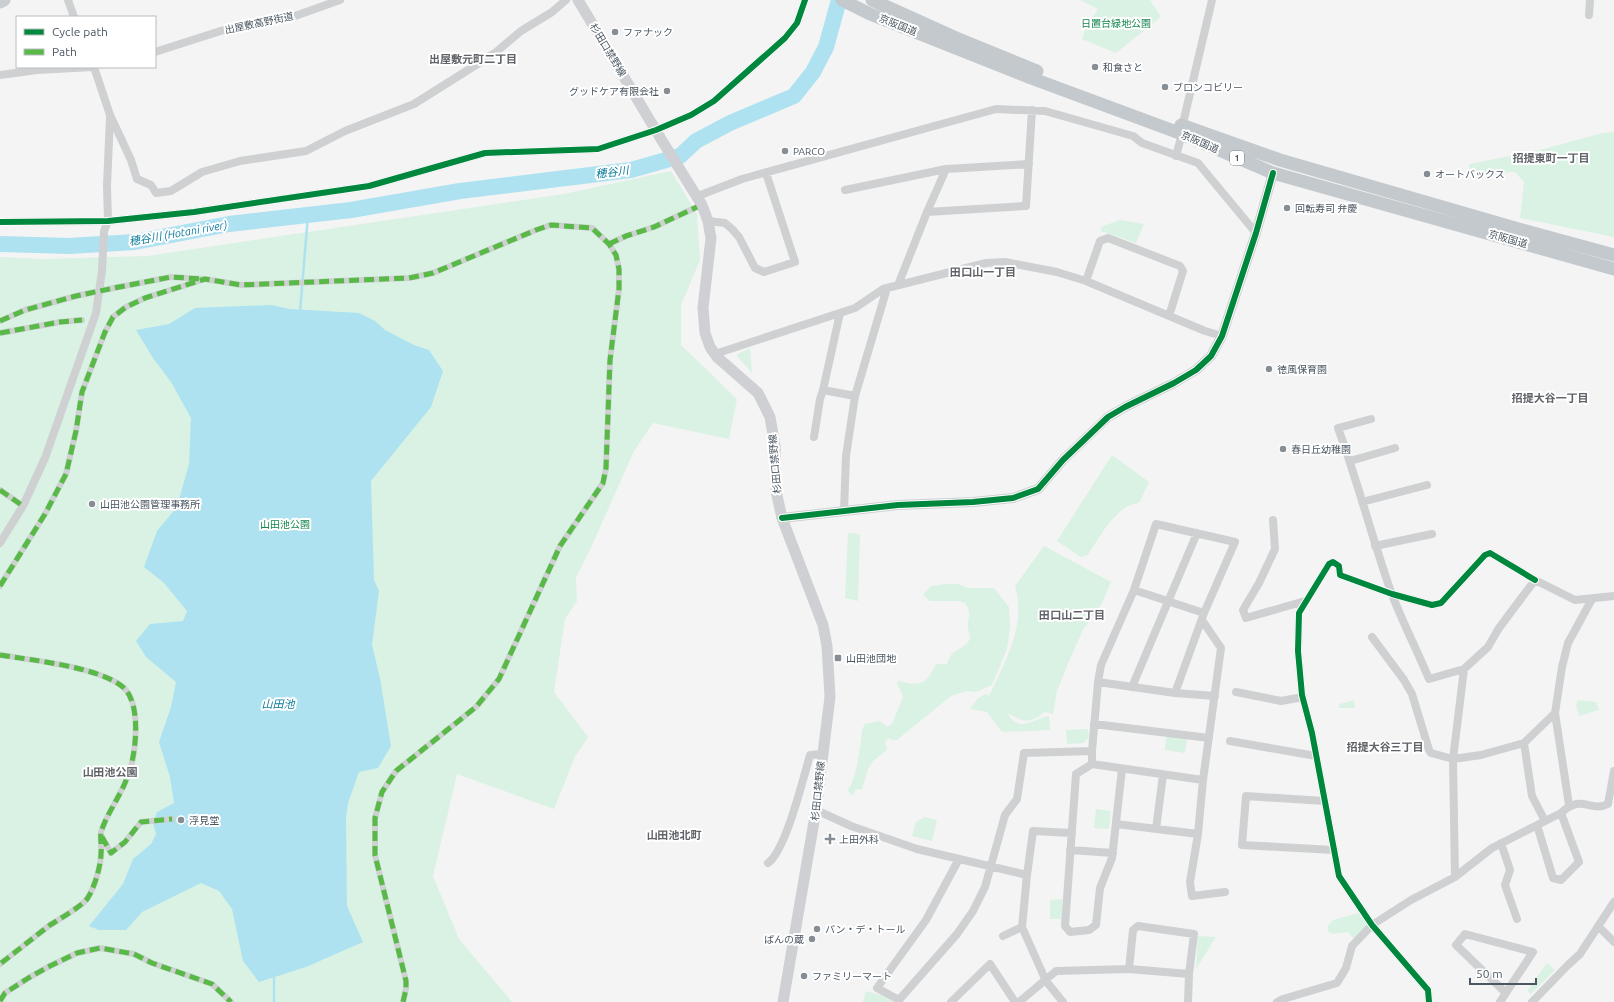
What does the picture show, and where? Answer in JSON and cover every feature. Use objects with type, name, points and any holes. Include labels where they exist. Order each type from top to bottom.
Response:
[{"type":"highway","name":"京阪国道","points":[[842,0],[870,14],[1031,78],[1183,130],[1280,160],[1614,255]]},
{"type":"highway","name":"京阪国道","points":[[872,0],[956,38],[1183,130],[1273,173],[1614,269]]},
{"type":"main road","points":[[0,2],[4,0]]},
{"type":"main road","name":"杉田口禁野線","points":[[578,0],[658,135],[696,192],[708,221],[711,238],[703,308],[705,333],[710,347],[715,354],[758,393],[770,416],[775,446],[776,491],[782,518],[823,625],[827,646],[830,697],[816,810],[783,1002]]},
{"type":"street","points":[[68,0],[74,16]]},
{"type":"street","name":"出屋敷高野街道","points":[[156,52],[233,27],[248,27],[295,16],[340,0]]},
{"type":"street","points":[[93,68],[110,115],[137,179],[151,185],[156,193],[171,190],[202,172],[234,163],[306,151],[344,131],[414,104],[495,53],[521,31],[552,12],[566,0]]},
{"type":"street","points":[[0,222],[108,221],[267,202],[370,186],[486,152],[598,149],[658,135],[703,108],[727,90],[786,38],[797,23],[806,0]]},
{"type":"street","points":[[1176,156],[1212,0]]},
{"type":"street","points":[[1589,15],[1590,0]]},
{"type":"street","points":[[0,75],[37,70],[74,68]]},
{"type":"street","points":[[696,192],[996,109],[1032,110],[1045,111],[1133,136],[1142,143],[1198,163],[1256,233]]},
{"type":"street","points":[[927,212],[1026,206],[1032,110]]},
{"type":"street","points":[[0,543],[24,506],[45,458],[96,313],[102,265],[104,231],[108,221],[107,185],[110,115]]},
{"type":"street","points":[[845,190],[946,170],[1029,164]]},
{"type":"street","points":[[898,285],[927,212],[946,170]]},
{"type":"street","points":[[708,221],[725,223],[732,229],[739,237],[755,268],[764,272],[795,262],[766,173]]},
{"type":"street","points":[[782,518],[898,505],[973,502],[1012,498],[1038,489],[1063,460],[1108,417],[1196,370],[1211,356],[1222,336],[1256,233],[1273,173]]},
{"type":"street","points":[[609,244],[626,236],[654,227],[697,207]]},
{"type":"street","points":[[0,321],[26,310],[76,296],[172,277],[206,279],[241,285],[409,278],[433,273],[551,225],[592,228],[609,244],[616,255],[618,262],[619,289],[610,360],[606,468],[603,483],[560,546],[499,679],[476,707],[396,771],[382,792],[375,818],[375,855],[406,981],[403,1002]]},
{"type":"street","points":[[1086,281],[1100,241],[1108,238],[1180,266],[1183,271],[1169,316]]},
{"type":"street","points":[[715,354],[855,308],[883,289],[986,263],[1006,262],[1057,272],[1086,281],[1205,331],[1222,336]]},
{"type":"street","points":[[0,586],[45,514],[66,474],[76,431],[82,392],[105,332],[113,317],[126,307],[145,298],[206,279]]},
{"type":"street","points":[[844,511],[846,456],[855,396],[887,288]]},
{"type":"street","points":[[814,436],[820,399],[840,313]]},
{"type":"street","points":[[0,333],[60,322],[82,320]]},
{"type":"street","points":[[823,390],[855,396]]},
{"type":"street","points":[[1371,419],[1338,428],[1350,461],[1375,546],[1392,594],[1429,679],[1464,669],[1488,647],[1499,628],[1535,580]]},
{"type":"street","points":[[1350,461],[1395,448]]},
{"type":"street","points":[[1362,502],[1427,485]]},
{"type":"street","points":[[0,490],[24,506]]},
{"type":"street","points":[[1273,520],[1275,549],[1259,583],[1243,610],[1246,618],[1305,601]]},
{"type":"street","points":[[1092,764],[1094,724],[1101,665],[1134,590],[1156,524],[1235,542],[1203,616],[1175,693]]},
{"type":"street","points":[[1132,687],[1197,533]]},
{"type":"street","points":[[1375,546],[1432,534]]},
{"type":"street","points":[[1429,1002],[1428,990],[1372,925],[1339,876],[1303,697],[1298,651],[1299,613],[1329,564],[1334,562],[1339,566],[1340,575],[1392,594],[1432,605],[1441,603],[1485,555],[1490,553],[1535,580],[1575,600],[1614,596]]},
{"type":"street","points":[[1134,590],[1203,616],[1221,648],[1203,780],[1198,834],[1190,882],[1192,896],[1225,892]]},
{"type":"street","points":[[1569,805],[1555,713],[1562,667],[1568,643],[1592,599]]},
{"type":"street","points":[[1372,637],[1404,680],[1412,694],[1428,750],[1431,753],[1453,759],[1481,755],[1524,743],[1555,713]]},
{"type":"street","points":[[0,655],[59,664],[103,675],[128,692],[135,712],[136,735],[134,755],[128,777],[105,823],[101,835],[102,855],[94,882],[86,900],[0,964]]},
{"type":"street","points":[[1454,877],[1453,759],[1464,669]]},
{"type":"street","points":[[1098,682],[1175,693],[1215,696]]},
{"type":"street","points":[[1236,692],[1281,701],[1303,697]]},
{"type":"street","points":[[1094,724],[1209,738]]},
{"type":"street","points":[[1230,741],[1316,756]]},
{"type":"street","points":[[1524,743],[1532,796],[1545,821]]},
{"type":"street","points":[[959,859],[926,920],[877,988],[898,1001],[957,934],[973,911],[985,887],[992,867],[1005,815],[1017,799],[1024,752],[1092,751]]},
{"type":"street","points":[[768,862],[774,859],[786,834],[810,755],[822,754]]},
{"type":"street","points":[[1122,769],[1113,853],[1100,888],[1096,925],[1090,930],[1070,932],[1065,926],[1076,774],[1092,764],[1203,780]]},
{"type":"street","points":[[1278,1002],[1283,999],[1337,983],[1346,968],[1352,946],[1372,925],[1411,900],[1454,877],[1492,848],[1545,821],[1561,812],[1569,805],[1580,803],[1601,807],[1608,804],[1614,771]]},
{"type":"street","points":[[1156,829],[1163,775]]},
{"type":"street","points":[[1325,801],[1246,796],[1242,845],[1334,850]]},
{"type":"street","points":[[816,810],[851,826],[917,849],[1027,875]]},
{"type":"street","points":[[1537,825],[1553,878],[1561,880],[1579,862],[1561,812]]},
{"type":"street","points":[[101,835],[111,853],[125,842],[141,822],[172,819]]},
{"type":"street","points":[[1116,824],[1198,834]]},
{"type":"street","points":[[1063,1002],[1046,981],[1022,927],[1033,831],[1072,833]]},
{"type":"street","points":[[1501,843],[1510,870],[1505,885],[1517,919]]},
{"type":"street","points":[[1070,850],[1113,853]]},
{"type":"street","points":[[1532,1002],[1566,966],[1580,954],[1614,902]]},
{"type":"street","points":[[1128,969],[1133,930],[1138,926],[1194,934],[1189,974],[1188,1002]]},
{"type":"street","points":[[1598,926],[1614,942]]},
{"type":"street","points":[[1003,936],[1022,927]]},
{"type":"street","points":[[1500,1002],[1506,993],[1533,952],[1465,934],[1456,944],[1506,993]]},
{"type":"street","points":[[0,1001],[6,993],[50,966],[77,953],[100,948],[134,954],[152,963],[212,984],[232,1002]]},
{"type":"street","points":[[951,1002],[990,964],[1015,1002]]},
{"type":"street","points":[[1019,1002],[1046,981],[1056,971],[1128,969],[1189,974]]},
{"type":"green space","name":"日置台緑地公園","points":[[1080,0],[1150,0],[1161,17],[1116,53],[1082,39],[1085,30],[1098,9]]},
{"type":"green space","points":[[1614,132],[1614,237],[1520,218],[1524,182],[1515,172],[1469,175],[1469,164],[1536,151],[1603,133]]},
{"type":"green space","name":"山田池公園","points":[[671,171],[697,214],[700,260],[681,305],[681,345],[737,399],[729,439],[653,423],[634,451],[589,552],[576,577],[577,601],[565,619],[554,692],[588,737],[575,757],[554,809],[457,774],[433,876],[459,939],[512,1002],[0,1002],[0,257],[44,259],[147,256],[564,194]]},
{"type":"green space","points":[[1120,220],[1144,224],[1136,243],[1101,231],[1101,227]]},
{"type":"green space","points":[[750,348],[752,373],[736,355]]},
{"type":"green space","points":[[1112,455],[1149,482],[1139,503],[1131,505],[1116,515],[1088,555],[1081,557],[1057,541]]},
{"type":"green space","points":[[848,533],[860,534],[858,601],[845,598]]},
{"type":"green space","points":[[1044,546],[1111,582],[1102,603],[1083,630],[1069,661],[1057,691],[1053,714],[1045,712],[1034,719],[1026,721],[1007,713],[1017,723],[1022,724],[1049,716],[1050,730],[1002,732],[987,712],[970,709],[978,698],[986,694],[989,696],[1002,670],[1016,629],[1018,600],[1015,586]]},
{"type":"green space","points":[[958,584],[968,588],[994,588],[1009,607],[1010,628],[1007,649],[992,685],[976,692],[966,691],[951,696],[897,740],[888,738],[885,742],[887,750],[873,761],[868,769],[862,789],[855,790],[854,794],[851,795],[848,790],[855,772],[862,730],[865,724],[880,721],[887,727],[892,724],[903,697],[897,683],[899,681],[918,684],[926,680],[936,664],[947,664],[949,658],[954,652],[965,645],[969,640],[969,610],[965,603],[959,601],[930,601],[923,595],[931,586]]},
{"type":"green space","points":[[1354,700],[1355,708],[1338,708],[1340,704]]},
{"type":"green space","points":[[1578,700],[1596,702],[1599,710],[1579,716],[1576,704]]},
{"type":"green space","points":[[1088,729],[1089,737],[1083,743],[1067,744],[1066,730]]},
{"type":"green space","points":[[1166,736],[1187,738],[1185,753],[1165,750]]},
{"type":"green space","points":[[1096,809],[1111,811],[1109,829],[1094,828]]},
{"type":"green space","points":[[925,817],[937,820],[932,841],[912,836],[916,822]]},
{"type":"green space","points":[[1062,899],[1063,919],[1050,919],[1050,900]]},
{"type":"green space","points":[[1359,913],[1368,925],[1354,939],[1348,932],[1332,934],[1328,932],[1328,926],[1333,920]]},
{"type":"green space","points":[[1198,936],[1216,937],[1196,969]]},
{"type":"green space","points":[[1547,963],[1555,970],[1531,994],[1527,991]]},
{"type":"green space","points":[[866,991],[883,996],[893,1002],[863,1002]]},
{"type":"water","name":"山田池","points":[[271,305],[290,309],[359,313],[375,321],[385,330],[414,345],[429,350],[443,371],[431,407],[371,481],[374,580],[379,591],[372,645],[380,678],[391,746],[378,768],[359,772],[348,803],[346,818],[347,906],[363,942],[306,967],[259,982],[243,961],[232,909],[219,891],[201,883],[142,912],[126,930],[99,930],[89,926],[123,884],[133,859],[151,844],[156,834],[153,823],[157,812],[174,803],[170,777],[159,742],[171,707],[176,682],[146,657],[136,641],[150,624],[183,621],[187,611],[164,583],[144,567],[157,531],[177,507],[189,464],[191,418],[171,382],[153,358],[136,330],[169,324],[195,308]]},
{"type":"waterway","name":"穂谷川","points":[[0,244],[69,246],[135,242],[229,224],[351,210],[460,191],[631,170],[680,156],[696,141],[730,123],[794,96],[813,72],[826,47],[839,0]]},
{"type":"waterway","points":[[300,312],[308,215]]},
{"type":"waterway","points":[[274,975],[274,1002]]},
{"type":"marked path","points":[[609,244],[626,236],[654,227],[697,207]]},
{"type":"marked path","points":[[0,586],[45,514],[66,474],[76,431],[82,392],[105,332],[113,317],[126,307],[145,298],[205,279],[241,285],[409,278],[433,273],[551,225],[592,228],[609,244],[616,255],[619,269],[619,289],[610,360],[606,468],[603,483],[560,546],[499,679],[476,707],[396,771],[382,792],[375,818],[375,855],[406,981],[403,1002]]},
{"type":"marked path","points":[[0,321],[25,310],[76,296],[114,288],[171,277],[201,279]]},
{"type":"marked path","points":[[0,333],[60,322],[82,320]]},
{"type":"marked path","points":[[0,490],[23,506]]},
{"type":"marked path","points":[[0,655],[47,662],[83,670],[113,681],[124,688],[130,696],[133,706],[136,732],[130,769],[124,785],[101,832],[100,864],[90,895],[70,913],[50,925],[0,964]]},
{"type":"marked path","points":[[102,837],[111,853],[125,842],[141,822],[172,819]]},
{"type":"marked path","points":[[0,1001],[5,993],[50,966],[77,953],[100,948],[134,954],[152,963],[212,984],[231,1002]]},
{"type":"cycle path","points":[[0,222],[108,221],[194,212],[369,186],[485,153],[598,149],[656,130],[691,115],[714,101],[785,38],[797,23],[805,0]]},
{"type":"cycle path","points":[[782,518],[898,505],[973,502],[1013,498],[1038,489],[1063,460],[1108,417],[1196,370],[1211,356],[1222,336],[1256,233],[1273,173]]},
{"type":"cycle path","points":[[1429,1002],[1428,990],[1372,925],[1339,876],[1312,733],[1302,695],[1298,651],[1299,613],[1329,564],[1333,562],[1339,566],[1340,575],[1392,594],[1432,605],[1441,603],[1485,555],[1490,553],[1535,580]]},
{"type":"place","name":"ファナック","points":[[615,32]]},
{"type":"place","name":"和食さと","points":[[1095,67]]},
{"type":"place","name":"ブロンコビリー","points":[[1165,87]]},
{"type":"place","name":"グッドケア有限会社","points":[[667,91]]},
{"type":"place","name":"PARCO","points":[[785,151]]},
{"type":"place","name":"オートバックス","points":[[1427,174]]},
{"type":"place","name":"回転寿司 弁慶","points":[[1287,208]]},
{"type":"place","name":"徳風保育園","points":[[1269,369]]},
{"type":"place","name":"春日丘幼稚園","points":[[1283,449]]},
{"type":"place","name":"山田池公園管理事務所","points":[[92,504]]},
{"type":"place","name":"山田池団地","points":[[838,658]]},
{"type":"place","name":"浮見堂","points":[[181,820]]},
{"type":"place","name":"上田外科","points":[[830,839]]},
{"type":"place","name":"パン・デ・トール","points":[[817,929]]},
{"type":"place","name":"ぱんの蔵","points":[[812,939]]},
{"type":"place","name":"ファミリーマート","points":[[804,976]]},
{"type":"district","name":"出屋敷元町二丁目","points":[[473,59]]},
{"type":"district","name":"招提東町一丁目","points":[[1551,158]]},
{"type":"district","name":"田口山一丁目","points":[[983,272]]},
{"type":"district","name":"招提大谷一丁目","points":[[1550,398]]},
{"type":"district","name":"田口山二丁目","points":[[1072,615]]},
{"type":"district","name":"招提大谷三丁目","points":[[1385,747]]},
{"type":"district","name":"山田池公園","points":[[110,772]]},
{"type":"district","name":"山田池北町","points":[[674,835]]},
{"type":"water label","name":"穂谷川 (Hotani river)","points":[[178,233]]}]
